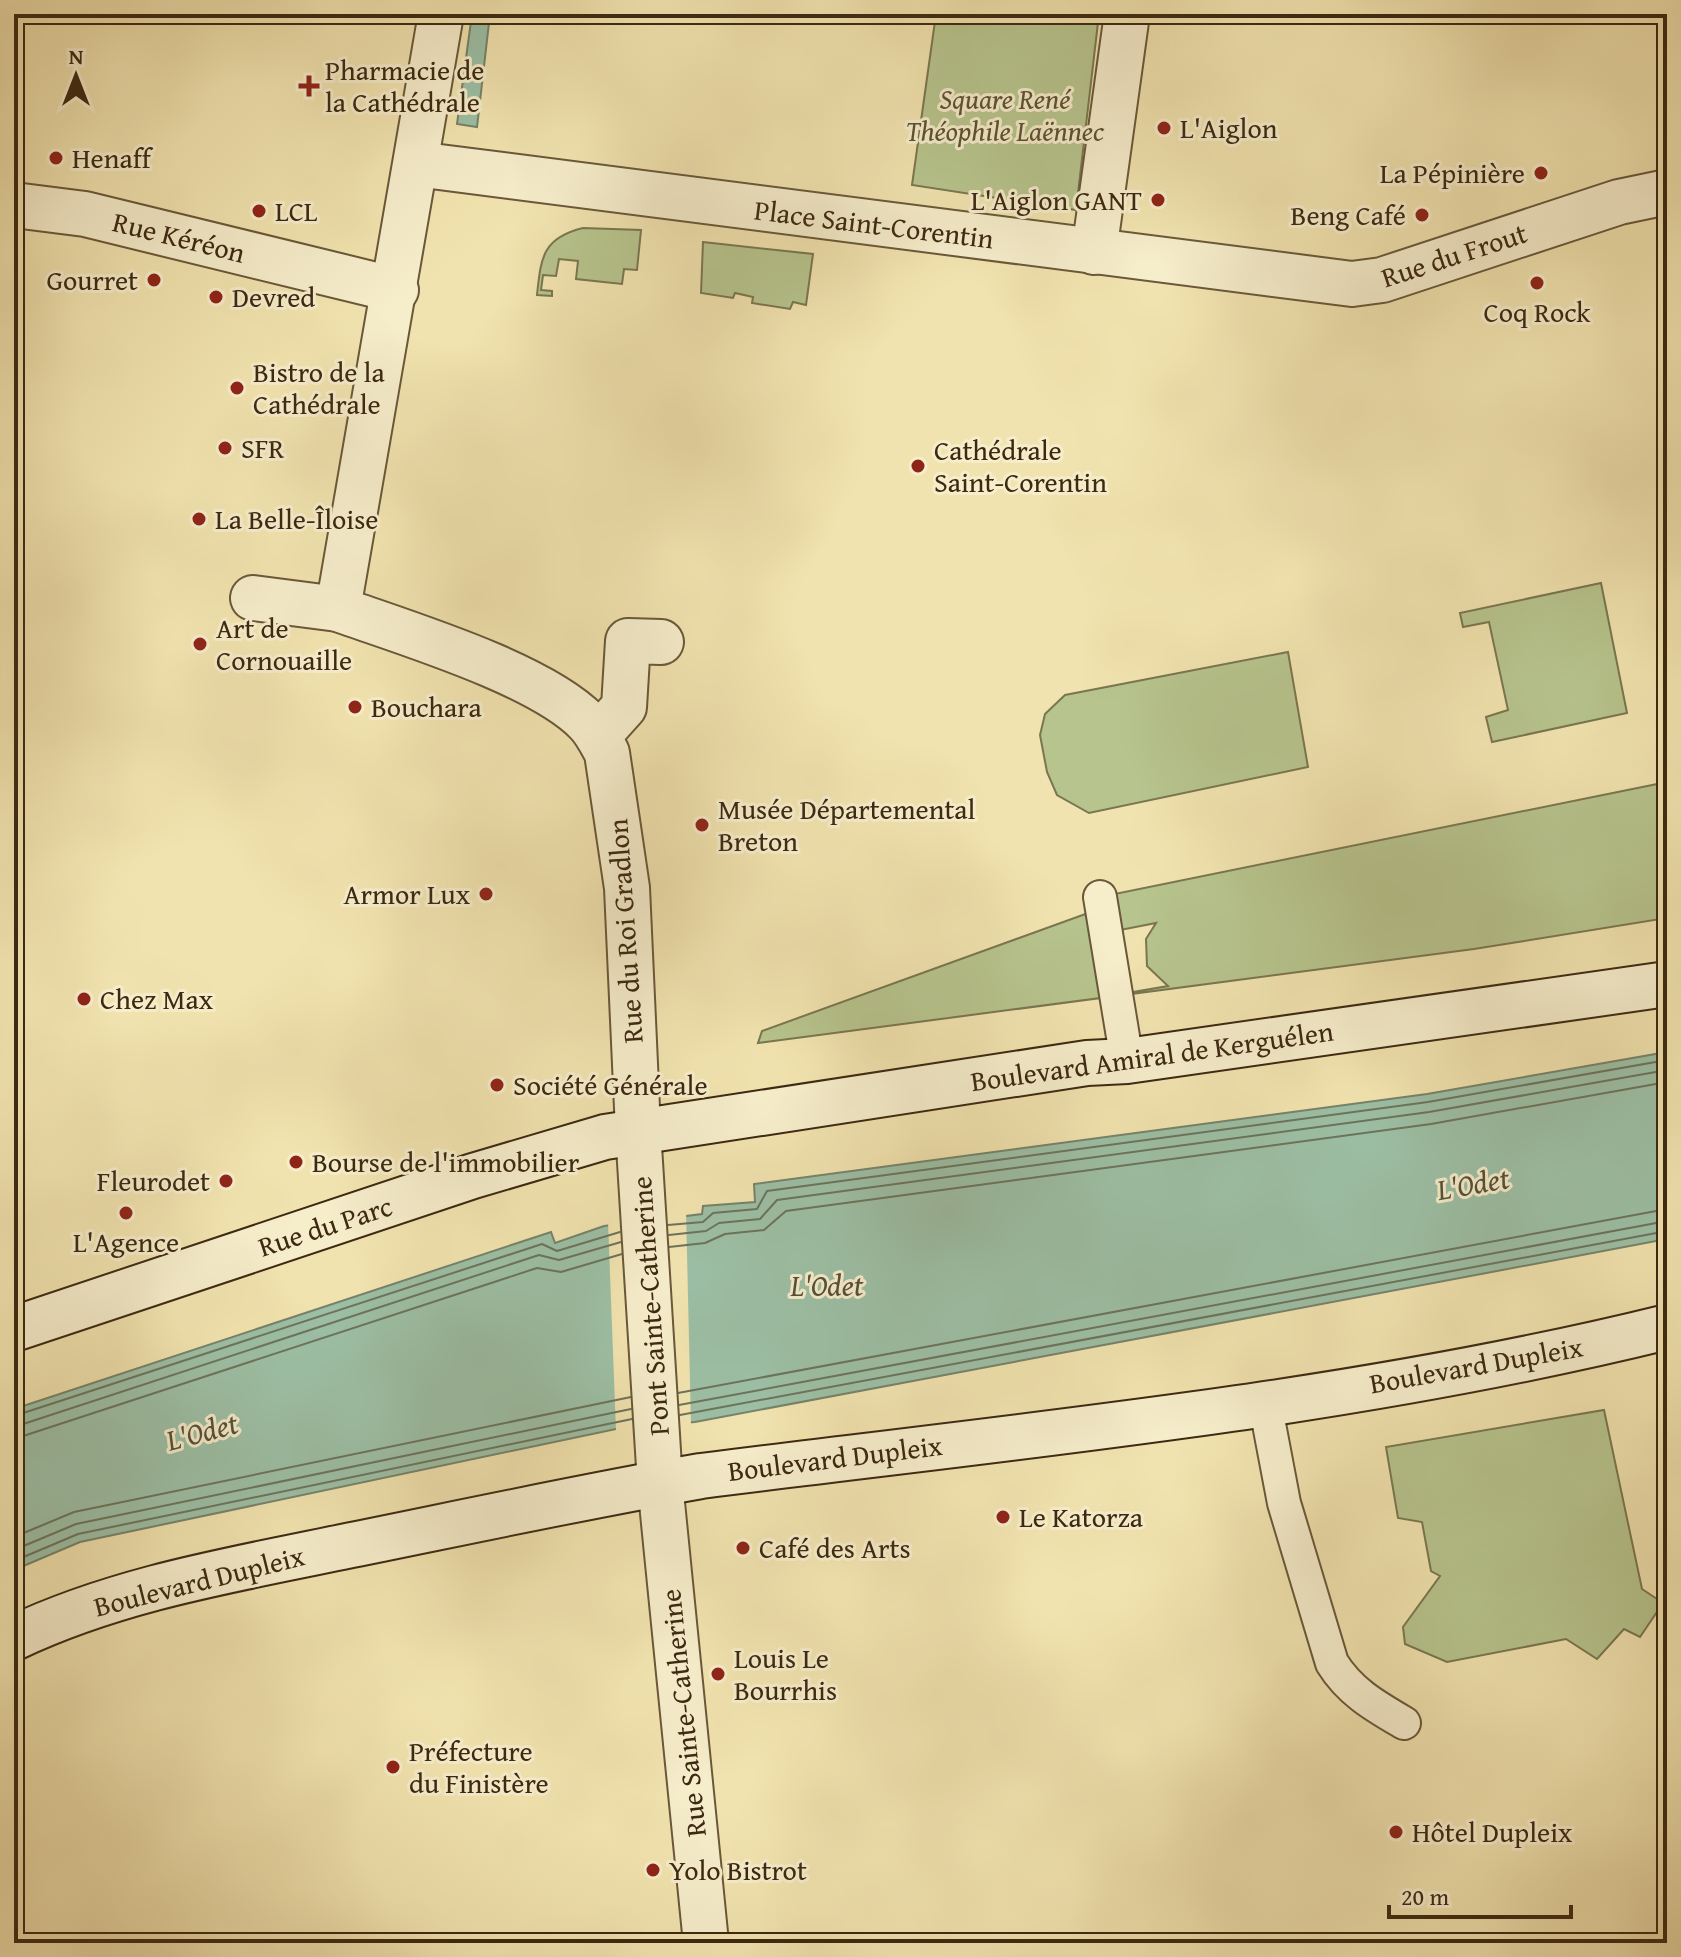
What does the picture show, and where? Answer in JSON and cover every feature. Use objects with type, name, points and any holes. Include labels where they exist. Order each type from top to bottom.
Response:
[{"type":"street","points":[[253,598],[338,609],[396,290],[441,14]]},
{"type":"street","points":[[1094,252],[1127,14]]},
{"type":"street","name":"Place Saint-Corentin","points":[[416,164],[1094,252]]},
{"type":"street","name":"Rue du Frout","points":[[1094,252],[1331,283],[1367,283],[1619,202],[1667,192]]},
{"type":"street","name":"Rue Kéréon","points":[[14,205],[85,214],[396,290]]},
{"type":"street","name":"Rue du Roi Gradlon","points":[[338,609],[540,689],[577,714],[598,736],[607,753],[627,888],[638,1130]]},
{"type":"street","points":[[598,736],[624,707],[628,641],[661,642]]},
{"type":"street","name":"Boulevard Amiral de Kerguélen","points":[[638,1130],[1087,1063],[1127,1061],[1667,984]]},
{"type":"street","name":"Pont Sainte-Catherine","points":[[638,1130],[660,1483]]},
{"type":"street","name":"Rue du Parc","points":[[14,1329],[524,1160],[638,1130]]},
{"type":"street","name":"Boulevard Dupleix","points":[[14,1638],[98,1604],[187,1580],[660,1483],[1265,1403],[1553,1353],[1667,1327]]},
{"type":"street","name":"Rue Sainte-Catherine","points":[[660,1483],[706,1943]]},
{"type":"lane","points":[[1100,897],[1127,1061]]},
{"type":"lane","points":[[1265,1403],[1284,1503],[1332,1663],[1345,1684],[1364,1700],[1404,1723]]},
{"type":"green space","name":"Square René Théophile Laënnec","points":[[936,14],[1099,14],[1076,210],[912,185]]},
{"type":"green space","points":[[583,228],[641,230],[637,270],[624,269],[622,284],[576,279],[578,261],[559,259],[556,276],[543,275],[541,290],[552,291],[552,296],[537,295],[546,251],[559,237]]},
{"type":"green space","points":[[703,242],[813,254],[806,305],[793,302],[790,309],[752,303],[753,297],[735,293],[733,298],[701,293]]},
{"type":"green space","points":[[1601,583],[1627,713],[1492,742],[1486,717],[1508,710],[1489,622],[1463,627],[1460,613]]},
{"type":"green space","points":[[1288,652],[1308,767],[1089,813],[1057,795],[1047,772],[1040,735],[1045,714],[1065,695]]},
{"type":"green space","points":[[1667,782],[1667,918],[1474,949],[758,1043],[762,1031],[1091,912],[1090,899]],"holes":[[[1156,923],[1146,939],[1147,966],[1168,986],[1127,993],[1115,931]]]},
{"type":"green space","points":[[1604,1410],[1642,1589],[1663,1603],[1640,1637],[1624,1629],[1597,1659],[1566,1639],[1447,1662],[1405,1644],[1403,1627],[1440,1576],[1431,1571],[1422,1522],[1398,1518],[1386,1447]]},
{"type":"water","points":[[472,14],[490,14],[477,127],[457,124]]},
{"type":"water","name":"L'Odet","points":[[1667,1052],[1667,1239],[695,1422],[616,1429],[80,1542],[14,1570],[14,1409],[551,1232],[555,1243],[604,1226],[702,1214],[703,1206],[755,1202],[754,1184],[1427,1094]]},
{"type":"pier","points":[[686,1210],[691,1426],[616,1431],[608,1221]]},
{"type":"place","name":"Pharmacie de la Cathédrale","points":[[309,86]]},
{"type":"place","name":"L'Aiglon","points":[[1164,128]]},
{"type":"place","name":"Henaff","points":[[56,158]]},
{"type":"place","name":"La Pépinière","points":[[1541,173]]},
{"type":"place","name":"L'Aiglon GANT","points":[[1158,200]]},
{"type":"place","name":"LCL","points":[[259,211]]},
{"type":"place","name":"Beng Café","points":[[1422,215]]},
{"type":"place","name":"Gourret","points":[[154,280]]},
{"type":"place","name":"Coq Rock","points":[[1537,283]]},
{"type":"place","name":"Devred","points":[[216,297]]},
{"type":"place","name":"Bistro de la Cathédrale","points":[[237,388]]},
{"type":"place","name":"SFR","points":[[225,448]]},
{"type":"place","name":"Cathédrale Saint-Corentin","points":[[918,466]]},
{"type":"place","name":"La Belle-Îloise","points":[[199,519]]},
{"type":"place","name":"Art de Cornouaille","points":[[200,644]]},
{"type":"place","name":"Bouchara","points":[[355,707]]},
{"type":"place","name":"Musée Départemental Breton","points":[[702,825]]},
{"type":"place","name":"Armor Lux","points":[[486,894]]},
{"type":"place","name":"Chez Max","points":[[84,999]]},
{"type":"place","name":"Société Générale","points":[[497,1085]]},
{"type":"place","name":"Bourse de l'immobilier","points":[[296,1162]]},
{"type":"place","name":"Fleurodet","points":[[226,1181]]},
{"type":"place","name":"L'Agence","points":[[126,1213]]},
{"type":"place","name":"Le Katorza","points":[[1003,1517]]},
{"type":"place","name":"Café des Arts","points":[[743,1548]]},
{"type":"place","name":"Louis Le Bourrhis","points":[[718,1674]]},
{"type":"place","name":"Préfecture du Finistère","points":[[393,1767]]},
{"type":"place","name":"Hôtel Dupleix","points":[[1396,1832]]},
{"type":"place","name":"Yolo Bistrot","points":[[653,1870]]}]
